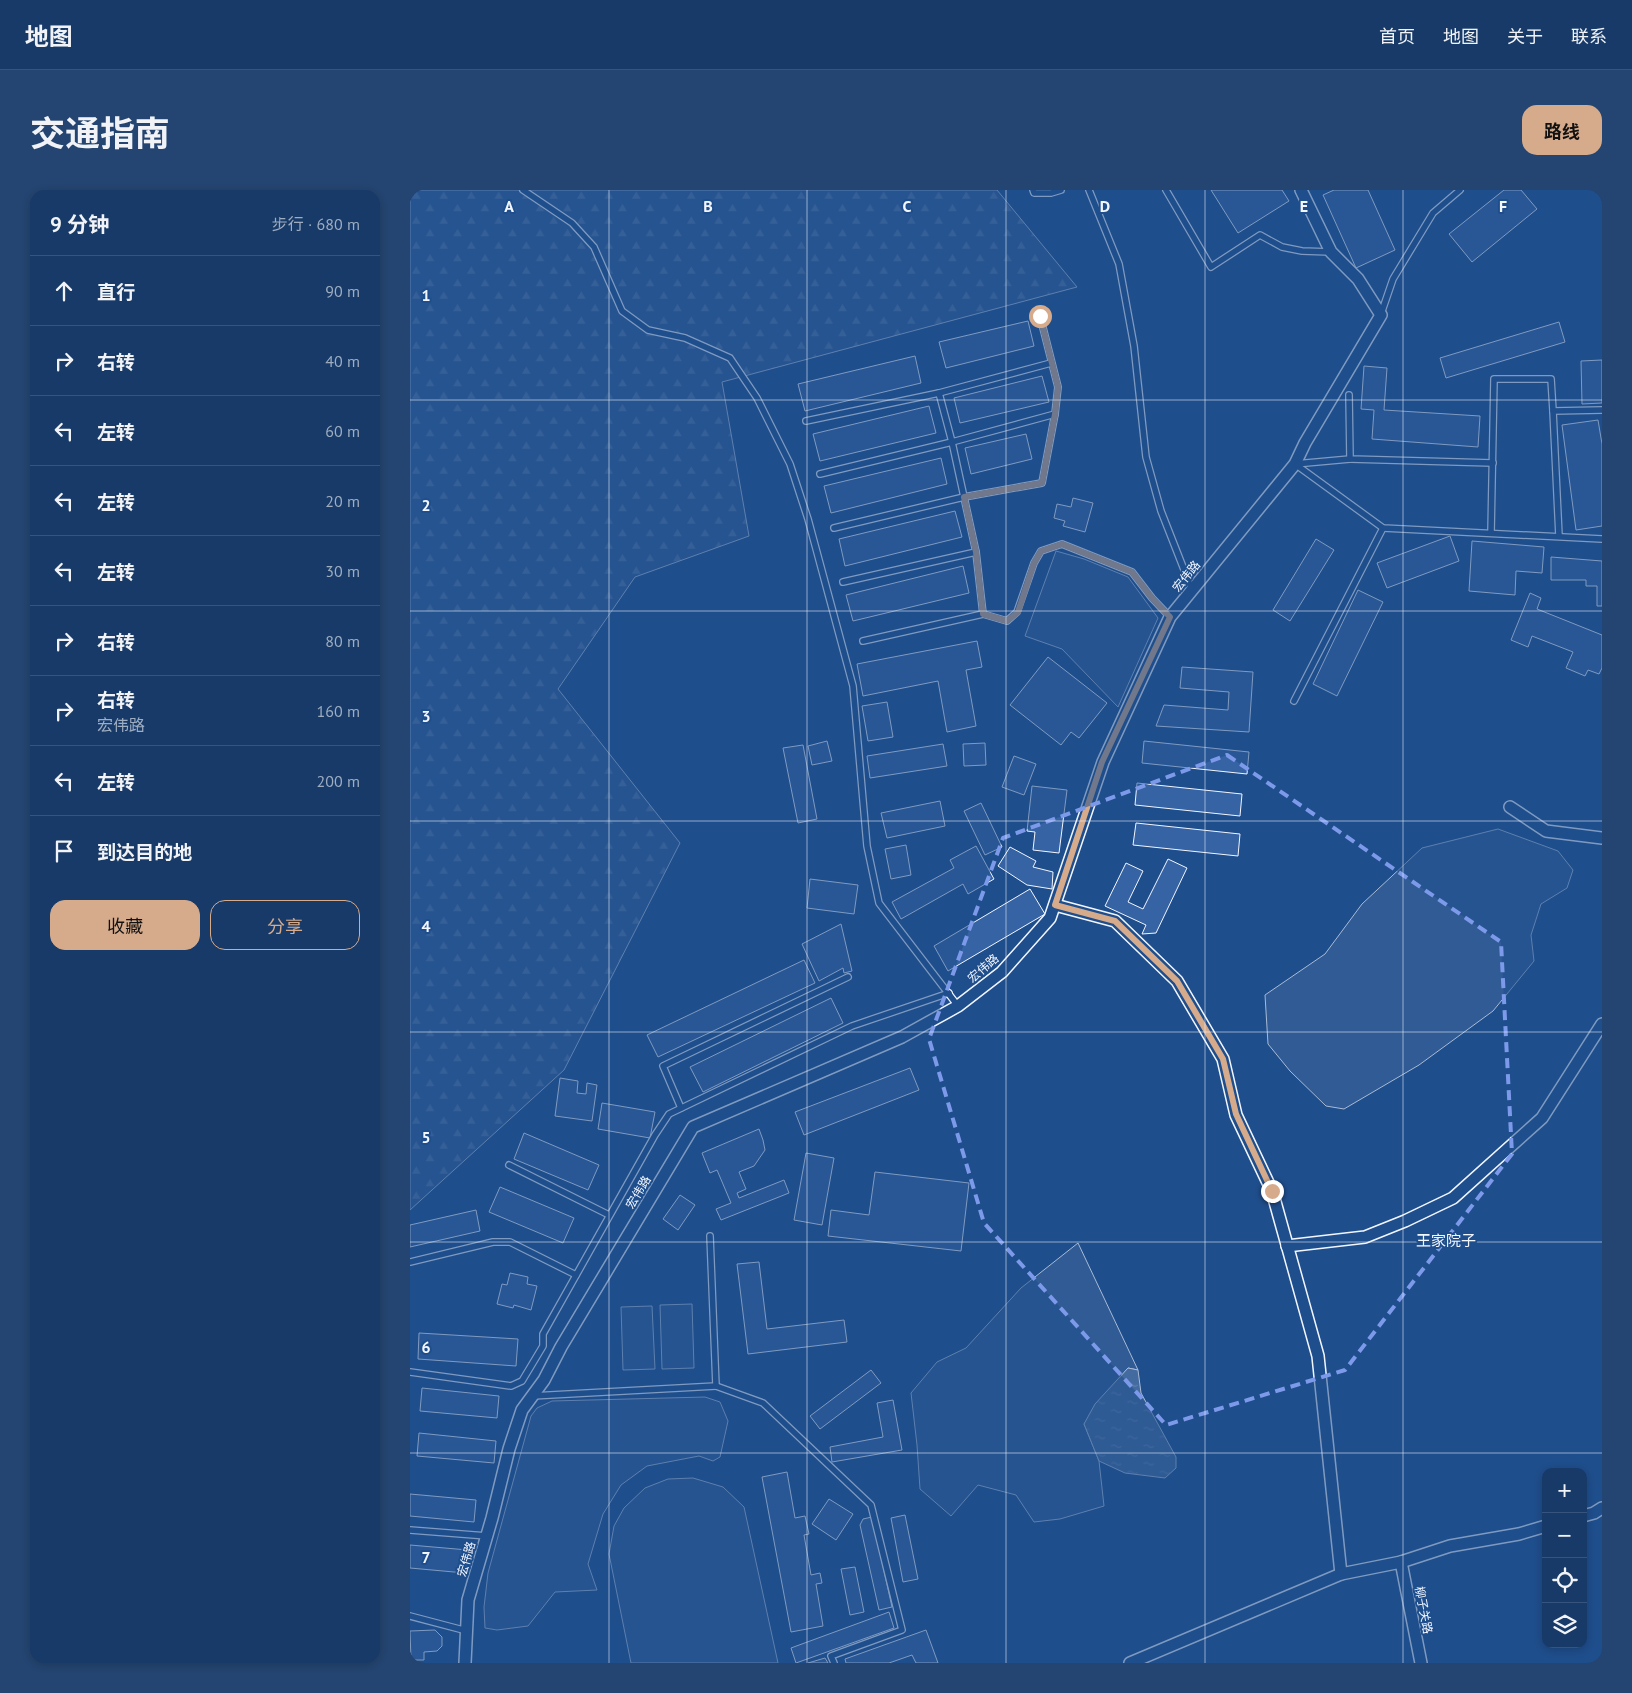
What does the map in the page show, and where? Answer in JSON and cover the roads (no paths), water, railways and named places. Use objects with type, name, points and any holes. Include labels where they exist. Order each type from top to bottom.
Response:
[{"type":"street","points":[[1301,190],[1331,252],[1358,279],[1381,315]]},
{"type":"street","name":"宏伟路","points":[[465,1663],[468,1600],[509,1450],[522,1410],[544,1380],[561,1347],[694,1127],[902,1037],[958,1006],[1002,972],[1050,918],[1102,762],[1170,617],[1295,464],[1304,443],[1381,315]]},
{"type":"street","points":[[1510,807],[1546,831],[1602,838]]},
{"type":"street","points":[[1055,905],[1115,921],[1177,981],[1223,1059],[1236,1114],[1272,1191],[1318,1356],[1341,1574]]},
{"type":"street","points":[[1287,1246],[1365,1237],[1405,1221],[1453,1198],[1542,1118],[1602,1024]]},
{"type":"street","points":[[1587,1515],[1602,1508]]},
{"type":"street","points":[[1130,1663],[1341,1574],[1401,1562],[1450,1546],[1519,1534],[1542,1527]]},
{"type":"street","name":"柳子关路","points":[[1401,1562],[1421,1663]]},
{"type":"lane","points":[[523,190],[572,222],[594,247],[622,311],[648,330],[686,338],[730,358],[757,398],[790,464],[808,519],[853,686],[868,846],[879,903],[958,1006]]},
{"type":"lane","points":[[1033,190],[1034,193],[1051,193],[1061,190]]},
{"type":"lane","points":[[1089,190],[1119,264],[1134,346],[1146,457],[1161,511],[1192,590]]},
{"type":"lane","points":[[1166,190],[1212,267],[1260,236],[1282,247],[1302,251],[1331,252]]},
{"type":"lane","points":[[1381,315],[1393,279],[1433,213],[1460,190]]},
{"type":"lane","points":[[834,528],[964,497],[1042,483],[1058,387],[1040,316]]},
{"type":"lane","points":[[806,421],[939,393],[1051,363]]},
{"type":"lane","points":[[1491,533],[1494,379],[1551,379],[1559,536]]},
{"type":"lane","points":[[939,393],[952,442],[976,552],[983,614]]},
{"type":"lane","points":[[1349,395],[1350,459]]},
{"type":"lane","points":[[1553,411],[1602,410]]},
{"type":"lane","points":[[820,474],[952,442],[1055,414]]},
{"type":"lane","points":[[1295,464],[1350,459],[1493,463]]},
{"type":"lane","points":[[1295,464],[1383,528],[1602,539]]},
{"type":"lane","points":[[1294,700],[1383,528]]},
{"type":"lane","points":[[863,642],[983,614],[1007,621],[1018,612],[1034,563],[1041,551],[1062,544],[1132,572],[1170,617]]},
{"type":"lane","points":[[843,582],[976,552]]},
{"type":"lane","points":[[681,1108],[663,1066],[848,977]]},
{"type":"lane","points":[[410,1372],[512,1386],[522,1381],[543,1346],[543,1334],[669,1114],[852,1026],[949,994]]},
{"type":"lane","points":[[509,1165],[610,1216]]},
{"type":"lane","points":[[710,1236],[716,1386]]},
{"type":"lane","points":[[410,1262],[492,1242],[510,1242],[576,1275]]},
{"type":"lane","points":[[532,1396],[716,1386],[763,1403],[871,1505],[902,1630],[831,1656],[834,1663]]},
{"type":"lane","points":[[410,1530],[487,1536]]},
{"type":"lane","points":[[410,1616],[467,1631]]},
{"type":"water","points":[[1128,1368],[1138,1370],[1141,1393],[1176,1457],[1176,1468],[1165,1478],[1125,1473],[1099,1461],[1084,1424],[1095,1404]]},
{"type":"district","name":"王家院子","points":[[1446,1240]]}]
